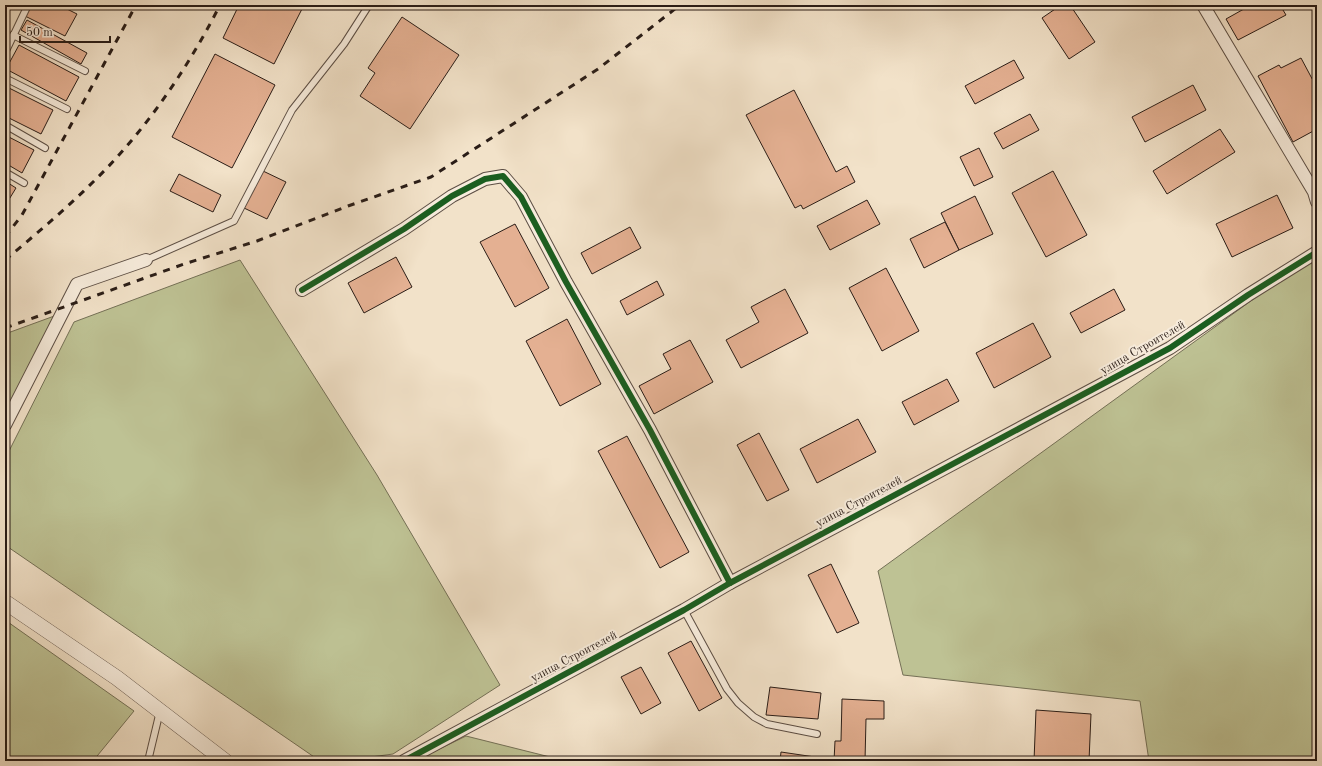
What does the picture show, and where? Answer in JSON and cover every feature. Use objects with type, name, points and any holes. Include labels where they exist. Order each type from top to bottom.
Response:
[{"type":"street","points":[[1204,5],[1314,192],[1317,202]]},
{"type":"street","points":[[302,290],[404,229],[452,196],[485,179],[503,176],[520,197],[566,282],[646,423],[730,584]]},
{"type":"street","name":"улица Строителей","points":[[404,761],[1170,348],[1248,294],[1317,252]]},
{"type":"street","points":[[5,425],[77,284],[146,260]]},
{"type":"street","points":[[5,602],[116,678],[225,761]]},
{"type":"lane","points":[[5,53],[28,5]]},
{"type":"lane","points":[[146,260],[234,221],[292,110],[344,44],[370,5]]},
{"type":"lane","points":[[13,35],[85,71]]},
{"type":"lane","points":[[5,78],[67,109]]},
{"type":"lane","points":[[5,125],[45,148]]},
{"type":"lane","points":[[5,172],[24,183]]},
{"type":"lane","points":[[684,610],[727,688],[738,703],[754,717],[767,724],[817,734]]},
{"type":"lane","points":[[148,761],[160,711]]},
{"type":"green space","points":[[1317,253],[1317,761],[1149,761],[1140,701],[903,675],[878,571]]},
{"type":"green space","points":[[240,260],[377,475],[500,685],[393,754],[342,761],[320,761],[5,545],[5,459],[74,322]]},
{"type":"green space","points":[[57,315],[5,414],[5,334]]},
{"type":"green space","points":[[5,620],[134,711],[93,761],[5,761]]},
{"type":"green space","points":[[466,736],[566,761],[415,761]]},
{"type":"building","points":[[30,5],[59,5],[77,14],[65,36],[25,16]]},
{"type":"building","points":[[239,5],[304,5],[274,64],[223,38]]},
{"type":"building","points":[[1061,5],[1070,5],[1095,42],[1069,59],[1042,18]]},
{"type":"building","points":[[1251,5],[1280,5],[1286,15],[1238,40],[1226,19]]},
{"type":"building","points":[[402,17],[459,55],[410,129],[360,96],[375,73],[368,68]]},
{"type":"building","points":[[27,20],[87,53],[81,64],[21,30]]},
{"type":"building","points":[[19,45],[79,77],[66,101],[6,69]]},
{"type":"building","points":[[215,54],[275,85],[232,168],[172,137]]},
{"type":"building","points":[[1301,58],[1317,88],[1317,129],[1293,142],[1258,76],[1279,65],[1281,68]]},
{"type":"building","points":[[1014,60],[1024,78],[975,104],[965,86]]},
{"type":"building","points":[[1193,85],[1206,110],[1145,142],[1132,117]]},
{"type":"building","points":[[5,86],[53,110],[41,134],[5,116]]},
{"type":"building","points":[[794,90],[836,172],[847,166],[855,182],[803,209],[801,205],[795,208],[746,115]]},
{"type":"building","points":[[1030,114],[1039,130],[1003,149],[994,133]]},
{"type":"building","points":[[1220,129],[1235,152],[1167,194],[1153,171]]},
{"type":"building","points":[[5,135],[34,150],[22,173],[5,163]]},
{"type":"building","points":[[979,148],[993,177],[974,186],[960,157]]},
{"type":"building","points":[[263,171],[286,182],[267,219],[244,208]]},
{"type":"building","points":[[1053,171],[1087,235],[1046,257],[1012,193]]},
{"type":"building","points":[[179,174],[221,195],[213,212],[170,191]]},
{"type":"building","points":[[5,181],[16,188],[5,206]]},
{"type":"building","points":[[1277,195],[1293,228],[1232,257],[1216,224]]},
{"type":"building","points":[[975,196],[993,234],[959,250],[941,213]]},
{"type":"building","points":[[867,200],[880,224],[830,250],[817,226]]},
{"type":"building","points":[[945,222],[959,250],[924,268],[910,239]]},
{"type":"building","points":[[515,224],[549,288],[515,307],[480,242]]},
{"type":"building","points":[[630,227],[641,248],[592,274],[581,253]]},
{"type":"building","points":[[396,257],[412,287],[364,313],[348,283]]},
{"type":"building","points":[[886,268],[919,331],[882,351],[849,288]]},
{"type":"building","points":[[657,281],[664,295],[627,315],[620,301]]},
{"type":"building","points":[[785,289],[808,333],[741,368],[726,340],[759,322],[751,307]]},
{"type":"building","points":[[1114,289],[1125,310],[1081,333],[1070,313]]},
{"type":"building","points":[[567,319],[601,384],[560,406],[526,341]]},
{"type":"building","points":[[1033,323],[1051,357],[994,388],[976,353]]},
{"type":"building","points":[[690,340],[713,382],[654,414],[639,386],[671,369],[663,354]]},
{"type":"building","points":[[947,379],[959,401],[914,425],[902,402]]},
{"type":"building","points":[[858,419],[876,452],[817,483],[800,449]]},
{"type":"building","points":[[759,433],[789,490],[767,501],[737,445]]},
{"type":"building","points":[[627,436],[689,552],[660,568],[598,451]]},
{"type":"building","points":[[831,564],[859,623],[837,633],[808,575]]},
{"type":"building","points":[[691,641],[722,698],[699,711],[668,653]]},
{"type":"building","points":[[641,667],[661,703],[641,714],[621,677]]},
{"type":"building","points":[[770,687],[821,693],[818,719],[766,715]]},
{"type":"building","points":[[842,699],[884,701],[884,719],[866,719],[865,761],[834,761],[835,741],[841,741]]},
{"type":"building","points":[[1036,710],[1091,714],[1089,761],[1034,761]]},
{"type":"building","points":[[781,752],[815,757],[814,761],[780,761]]},
{"type":"railway","points":[[5,237],[22,215],[136,5]]},
{"type":"railway","points":[[5,260],[70,204],[123,151],[154,112],[183,70],[220,5]]},
{"type":"railway","points":[[5,328],[184,264],[257,241],[348,206],[431,177],[598,69],[680,5]]},
{"type":"cycle path","points":[[302,290],[404,229],[452,196],[485,179],[503,176],[521,197],[566,282],[650,430],[730,583]]},
{"type":"cycle path","points":[[404,761],[684,610],[730,583],[1170,348],[1248,295],[1317,252]]}]
